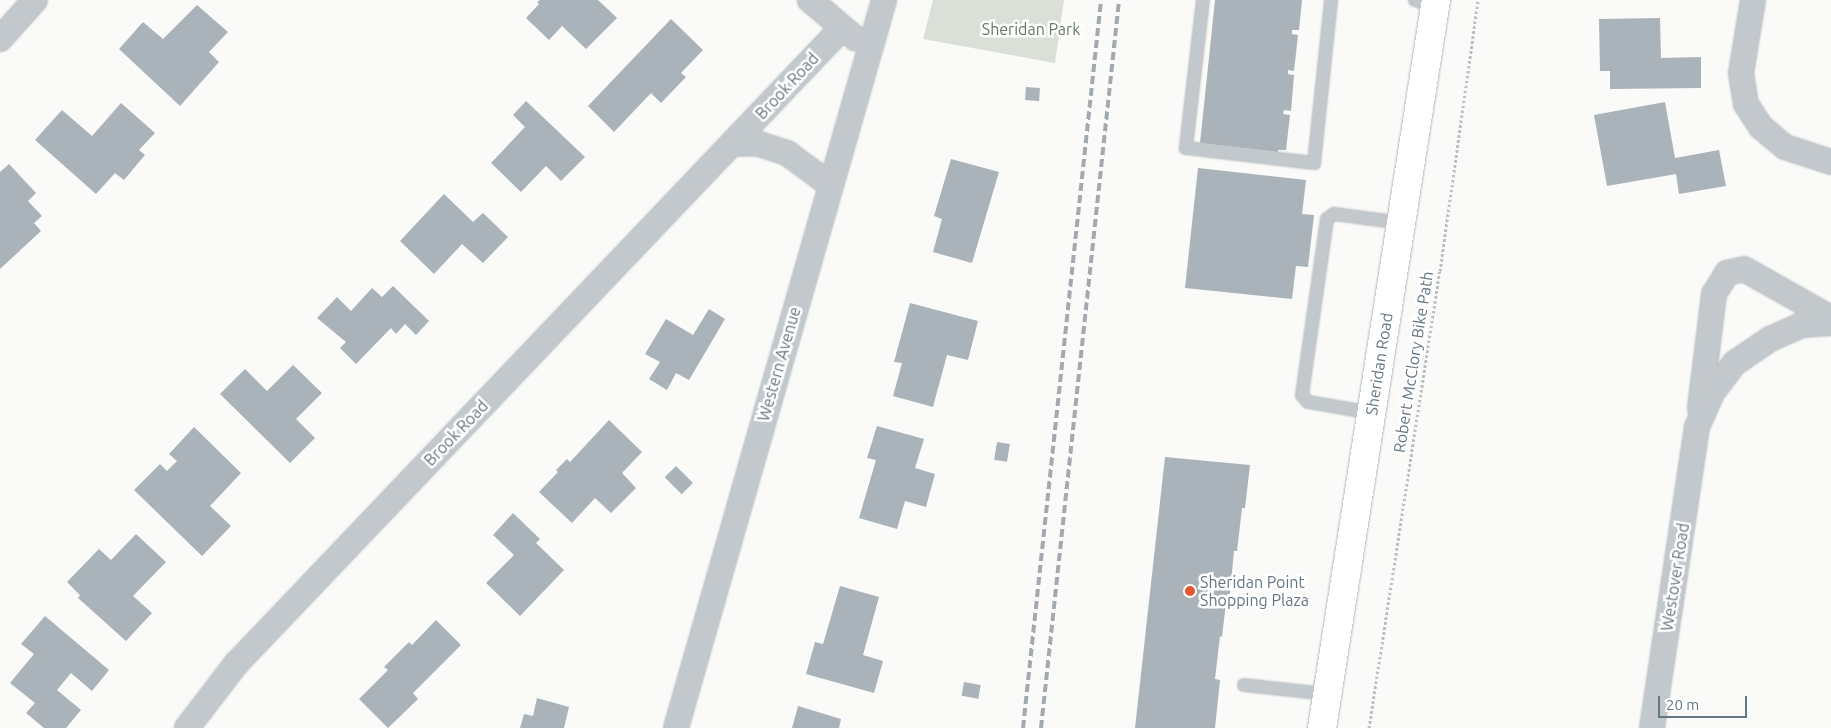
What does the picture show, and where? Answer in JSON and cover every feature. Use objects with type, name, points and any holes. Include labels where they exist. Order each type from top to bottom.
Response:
[{"type":"main road","name":"Sheridan Road","points":[[1322,728],[1402,223],[1429,2]]},
{"type":"street","points":[[0,39],[35,0]]},
{"type":"street","points":[[810,0],[870,49]]},
{"type":"street","name":"Western Avenue","points":[[676,728],[884,0]]},
{"type":"street","points":[[1753,0],[1741,72],[1746,104],[1761,127],[1785,148],[1831,162]]},
{"type":"street","name":"Brook Road","points":[[187,728],[236,664],[842,28]]},
{"type":"street","name":"Brook Road","points":[[732,144],[756,143],[787,153],[830,184]]},
{"type":"street","name":"Westover Road","points":[[1652,728],[1697,427],[1714,294],[1727,273],[1744,268],[1831,318]]},
{"type":"street","name":"Westover Road","points":[[1697,427],[1712,393],[1735,363],[1770,339],[1801,325],[1831,323]]},
{"type":"lane","points":[[1203,0],[1186,148],[1314,163],[1331,0]]},
{"type":"lane","points":[[1372,413],[1308,402],[1302,395],[1327,219],[1334,214],[1402,223]]},
{"type":"lane","points":[[1244,685],[1327,694]]},
{"type":"path","name":"Robert McClory Bike Path","points":[[1369,728],[1440,271],[1478,0]]},
{"type":"green space","name":"Sheridan Park","points":[[933,0],[1064,0],[1055,63],[923,39]]},
{"type":"building","points":[[540,0],[598,0],[617,18],[586,49],[562,26],[549,40],[526,18],[539,4],[537,2]]},
{"type":"building","points":[[1215,0],[1302,0],[1299,30],[1292,30],[1292,34],[1298,35],[1294,71],[1288,70],[1288,74],[1294,75],[1291,111],[1284,110],[1283,114],[1290,115],[1286,150],[1278,150],[1278,152],[1200,143]]},
{"type":"building","points":[[197,5],[228,32],[209,52],[219,62],[180,106],[119,49],[143,22],[163,39]]},
{"type":"building","points":[[1660,18],[1661,58],[1701,57],[1701,88],[1610,89],[1610,71],[1600,71],[1599,19]]},
{"type":"building","points":[[671,19],[703,50],[681,73],[686,77],[661,103],[651,93],[614,132],[588,106]]},
{"type":"building","points":[[1026,87],[1040,88],[1039,101],[1025,100]]},
{"type":"building","points":[[526,101],[585,157],[561,181],[546,166],[521,192],[491,163],[525,127],[513,115]]},
{"type":"building","points":[[1665,102],[1675,158],[1719,150],[1726,186],[1679,194],[1676,174],[1607,186],[1594,115]]},
{"type":"building","points":[[121,103],[155,133],[139,150],[145,155],[124,180],[115,173],[96,194],[35,140],[62,110],[92,136]]},
{"type":"building","points":[[951,159],[999,172],[972,263],[933,252],[942,219],[934,216]]},
{"type":"building","points":[[9,164],[36,193],[28,201],[42,216],[34,223],[41,231],[0,269],[0,172]]},
{"type":"building","points":[[1198,168],[1306,180],[1302,214],[1314,215],[1308,267],[1296,266],[1292,299],[1185,288]]},
{"type":"building","points":[[444,194],[473,222],[483,213],[508,237],[483,263],[462,244],[434,274],[400,241]]},
{"type":"building","points":[[393,286],[429,321],[416,335],[405,324],[396,334],[391,328],[356,364],[340,348],[346,342],[317,318],[337,297],[351,311],[372,288],[382,297]]},
{"type":"building","points":[[910,303],[978,321],[968,360],[947,355],[933,407],[893,396],[902,363],[894,362]]},
{"type":"building","points":[[709,309],[725,319],[689,380],[676,373],[667,390],[649,379],[660,362],[645,354],[666,319],[693,335]]},
{"type":"building","points":[[293,365],[322,393],[296,419],[315,438],[290,463],[220,394],[245,369],[267,391]]},
{"type":"building","points":[[609,420],[642,452],[622,473],[636,488],[611,513],[595,498],[572,523],[539,492],[558,472],[556,470],[567,459],[570,462]]},
{"type":"building","points":[[877,426],[924,439],[915,468],[935,474],[926,507],[905,501],[897,529],[859,518],[876,460],[867,458]]},
{"type":"building","points":[[194,427],[241,473],[210,506],[231,526],[202,556],[134,490],[160,464],[167,471],[177,461],[169,454]]},
{"type":"building","points":[[997,442],[1010,444],[1007,462],[994,460]]},
{"type":"building","name":"Sheridan Point Shopping Plaza","points":[[1165,457],[1250,465],[1237,551],[1234,551],[1230,594],[1227,594],[1222,637],[1220,636],[1215,679],[1220,680],[1215,728],[1135,728]]},
{"type":"building","points":[[676,466],[693,483],[682,494],[665,477]]},
{"type":"building","points":[[513,513],[540,539],[536,543],[564,570],[520,616],[486,583],[514,555],[493,535]]},
{"type":"building","points":[[136,534],[166,562],[133,596],[152,613],[126,641],[78,598],[80,595],[67,582],[99,549],[111,560]]},
{"type":"building","points":[[840,586],[879,597],[863,655],[883,661],[874,693],[806,674],[815,642],[823,644]]},
{"type":"building","points":[[45,616],[109,670],[92,691],[71,673],[57,690],[81,710],[66,728],[44,728],[26,713],[35,703],[10,683],[34,654],[21,644]]},
{"type":"building","points":[[436,620],[461,645],[413,693],[418,699],[388,728],[359,699],[388,670],[384,667],[409,642],[412,645]]},
{"type":"building","points":[[964,682],[981,685],[978,699],[962,696]]},
{"type":"building","points":[[537,698],[569,707],[564,728],[520,728],[524,714],[533,716]]},
{"type":"building","points":[[798,706],[841,719],[839,728],[792,728]]},
{"type":"railway","points":[[1023,728],[1101,0]]},
{"type":"railway","points":[[1041,728],[1119,0]]},
{"type":"place","name":"Sheridan Point Shopping Plaza","points":[[1190,591]]}]
